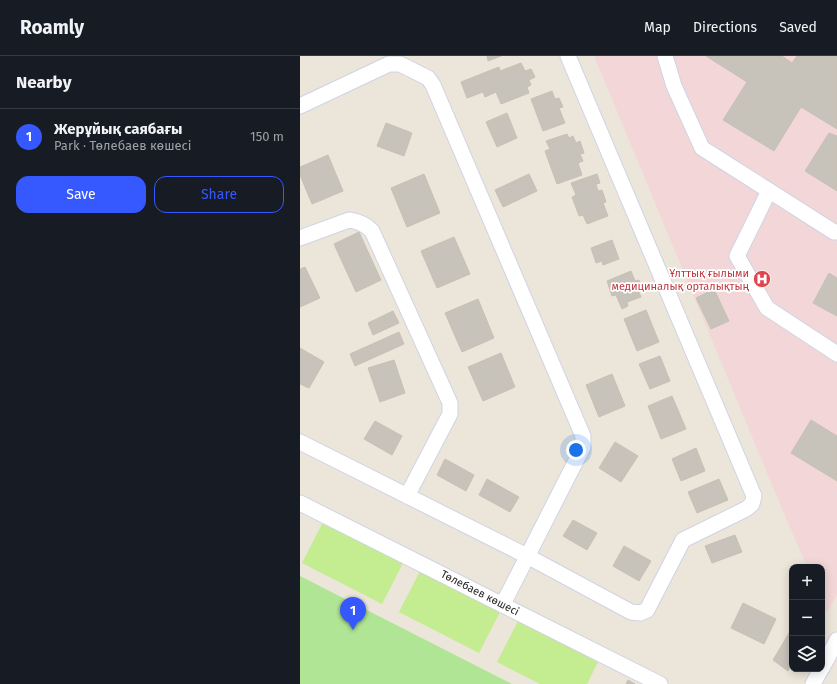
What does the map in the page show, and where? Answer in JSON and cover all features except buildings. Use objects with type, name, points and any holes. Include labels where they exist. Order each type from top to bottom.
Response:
[{"type":"street","points":[[300,442],[527,556],[631,612],[640,614],[647,610],[683,540],[746,509],[752,504],[754,496],[568,56]]},
{"type":"street","points":[[665,56],[674,86],[702,148],[834,232],[837,232]]},
{"type":"street","points":[[300,106],[389,64],[400,64],[428,78],[433,85],[583,436],[583,447],[503,604]]},
{"type":"street","points":[[769,191],[737,256],[767,308],[837,354]]},
{"type":"street","points":[[300,238],[349,220],[355,220],[367,226],[372,232],[450,403],[450,414],[407,496]]},
{"type":"street","name":"Төлебаев көшесі","points":[[300,503],[660,684]]},
{"type":"street","points":[[825,662],[837,640]]},
{"type":"street","points":[[813,684],[820,672]]},
{"type":"shaded area","name":"Ұлттық ғылыми медициналық орталықтың","points":[[594,56],[837,56],[837,595],[827,612],[825,608],[825,564],[806,564]]},
{"type":"green space","points":[[324,520],[404,561],[382,604],[302,563]]},
{"type":"green space","points":[[421,569],[501,610],[479,653],[399,612]]},
{"type":"green space","points":[[300,576],[512,684],[300,684]]},
{"type":"green space","points":[[519,619],[599,660],[587,684],[540,684],[497,662]]},
{"type":"place","name":"Ұлттық ғылыми медициналық орталықтың","points":[[762,279]]},
{"type":"place","name":"Жерұйық саябағы","points":[[353,630]]}]
